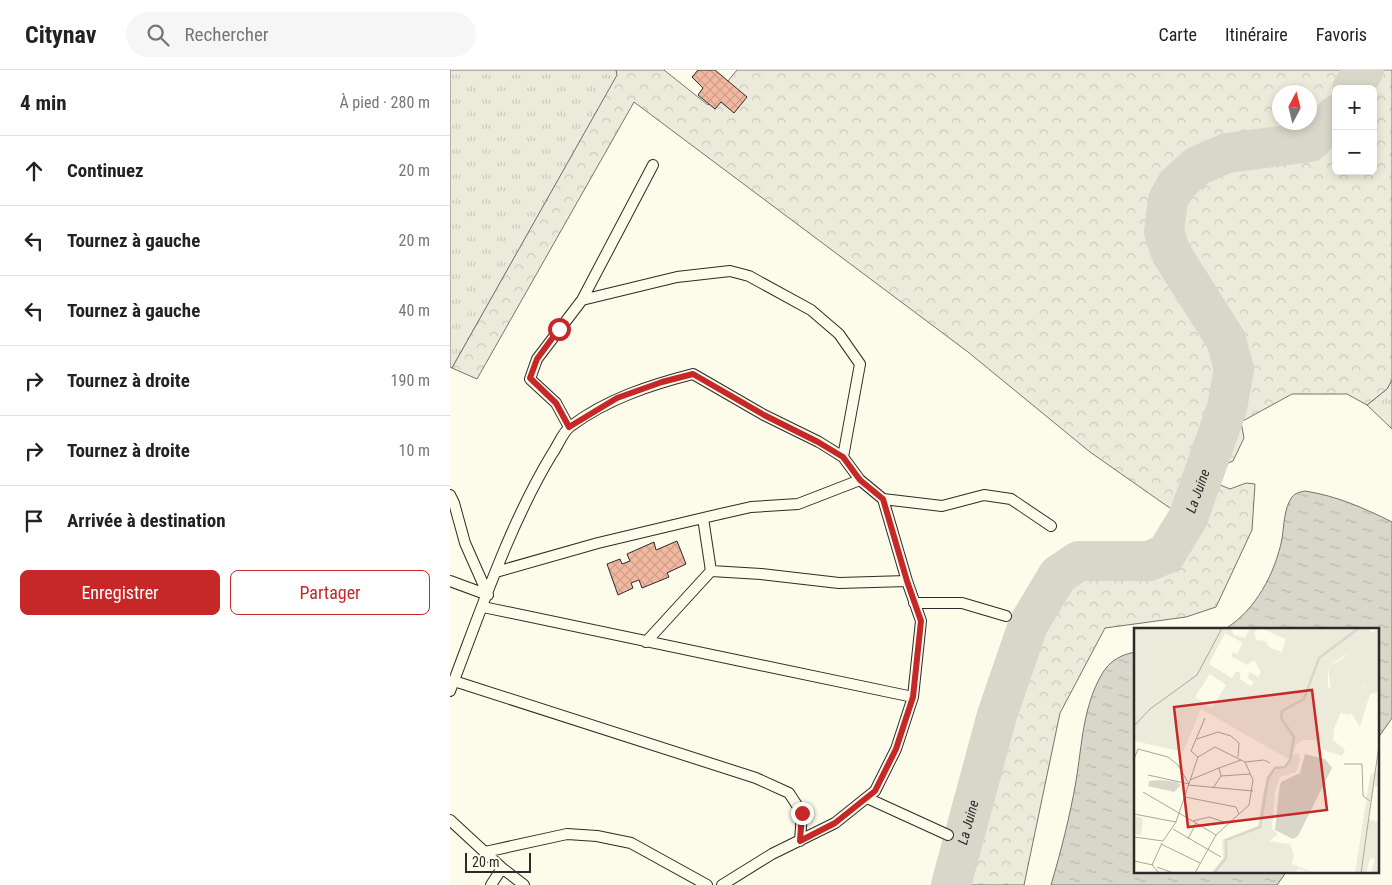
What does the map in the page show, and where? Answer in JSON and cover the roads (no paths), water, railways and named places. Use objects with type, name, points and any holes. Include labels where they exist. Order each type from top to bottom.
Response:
[{"type":"lane","points":[[569,427],[556,403],[530,378],[537,359],[582,300],[653,165]]},
{"type":"lane","points":[[582,300],[677,276],[730,271],[749,276],[811,310],[839,334],[860,364],[843,457]]},
{"type":"lane","points":[[450,692],[496,572],[538,478],[569,427],[617,398],[662,382],[693,374],[843,457],[860,480],[883,499],[942,506],[984,495],[1011,499],[1051,526]]},
{"type":"lane","points":[[496,572],[598,543],[751,507],[798,504],[860,480]]},
{"type":"lane","points":[[450,495],[454,503],[464,543],[488,595]]},
{"type":"lane","points":[[722,885],[772,854],[835,823],[867,798],[875,791],[896,749],[913,697],[921,621],[883,499]]},
{"type":"lane","points":[[703,518],[711,571]]},
{"type":"lane","points":[[711,571],[761,574],[839,583],[907,581]]},
{"type":"lane","points":[[646,642],[711,571]]},
{"type":"lane","points":[[450,581],[488,595]]},
{"type":"lane","points":[[914,603],[962,604],[1006,616]]},
{"type":"lane","points":[[483,607],[913,697]]},
{"type":"lane","points":[[454,681],[756,778],[788,793],[802,813],[800,841]]},
{"type":"lane","points":[[867,798],[948,835]]},
{"type":"lane","points":[[450,820],[502,868],[524,885]]},
{"type":"lane","points":[[485,852],[567,834],[597,836],[631,843],[707,885]]},
{"type":"lane","points":[[491,885],[502,868]]},
{"type":"water","points":[[1305,491],[1350,503],[1392,522],[1392,718],[1379,737],[1379,628],[1226,628],[1246,612],[1269,577],[1279,552],[1289,501],[1299,492]]},
{"type":"water","points":[[1134,652],[1134,872],[1286,872],[1277,885],[1051,885],[1071,807],[1084,726],[1091,699],[1108,665],[1126,654]]},
{"type":"waterway","name":"La Juine","points":[[1355,85],[1364,70]]},
{"type":"waterway","name":"La Juine","points":[[951,885],[997,715],[1028,625],[1058,575],[1079,561],[1149,561],[1166,554],[1188,518],[1227,408],[1234,369],[1226,340],[1171,253],[1164,232],[1168,200],[1177,184],[1197,166],[1227,153],[1310,142],[1332,119]]}]
